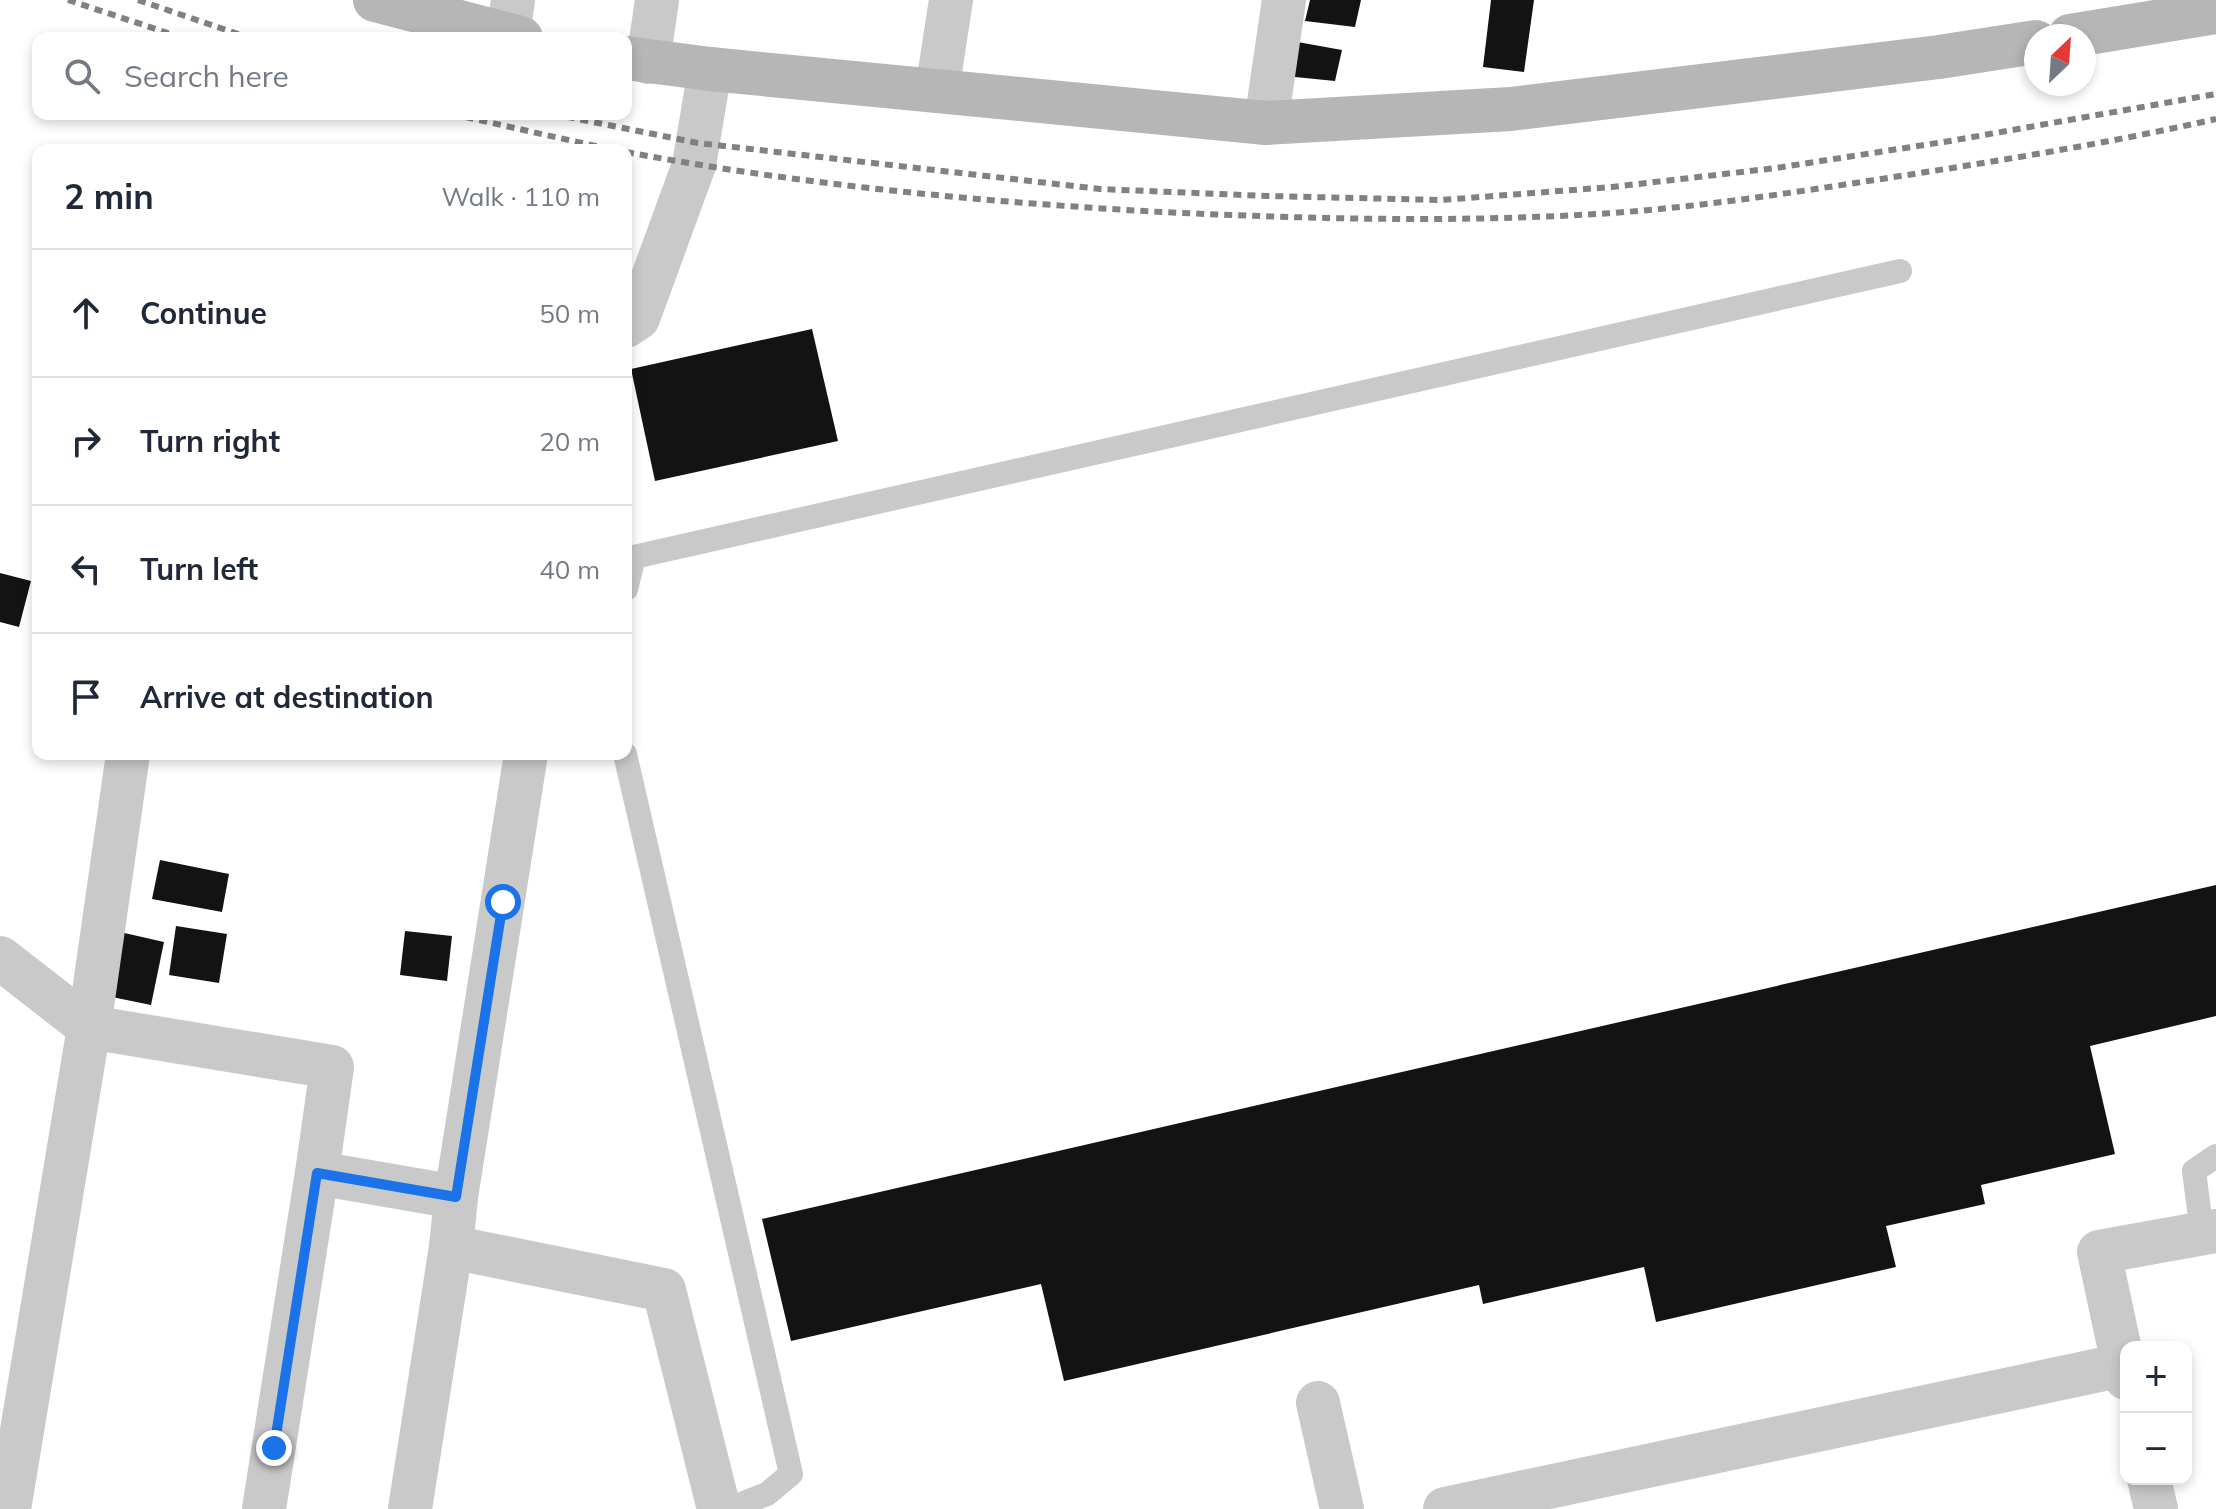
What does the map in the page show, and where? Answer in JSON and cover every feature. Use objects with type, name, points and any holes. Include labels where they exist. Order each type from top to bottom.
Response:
[{"type":"street","points":[[375,0],[514,24]]},
{"type":"street","points":[[657,0],[637,60],[1266,123],[1511,109],[2024,44]]},
{"type":"street","points":[[937,91],[951,0]]},
{"type":"street","points":[[1266,123],[1284,0]]},
{"type":"street","points":[[2096,32],[2216,12]]},
{"type":"street","points":[[632,322],[638,318],[694,165],[710,69]]},
{"type":"street","points":[[9,1509],[15,1372],[89,1027],[127,760]]},
{"type":"street","points":[[410,1509],[525,760]]},
{"type":"street","points":[[0,958],[89,1027],[332,1067],[264,1509]]},
{"type":"street","points":[[317,1173],[456,1197]]},
{"type":"street","points":[[2120,1353],[2099,1252],[2209,1232]]},
{"type":"street","points":[[451,1247],[664,1290],[719,1509]]},
{"type":"street","points":[[1445,1509],[2120,1373]]},
{"type":"street","points":[[1318,1403],[1342,1509]]},
{"type":"street","points":[[2150,1485],[2156,1509]]},
{"type":"lane","points":[[632,565],[634,557],[1900,271]]},
{"type":"lane","points":[[626,760],[791,1474],[767,1494],[729,1509]]},
{"type":"lane","points":[[2209,1232],[2194,1171],[2216,1156]]},
{"type":"building","points":[[1310,0],[1361,0],[1355,27],[1305,21]]},
{"type":"building","points":[[1491,0],[1534,0],[1524,72],[1483,67]]},
{"type":"building","points":[[1292,41],[1342,50],[1335,81],[1285,76]]},
{"type":"building","points":[[812,329],[838,441],[655,481],[632,369]]},
{"type":"building","points":[[0,573],[31,581],[19,627],[0,622]]},
{"type":"building","points":[[160,860],[229,874],[222,912],[152,899]]},
{"type":"building","points":[[2216,885],[2216,1016],[2090,1046],[2115,1154],[1981,1185],[1985,1204],[1886,1226],[1896,1267],[1656,1322],[1644,1267],[1483,1304],[1479,1285],[1064,1381],[1041,1284],[791,1341],[762,1219]]},
{"type":"building","points":[[176,926],[227,934],[219,983],[169,975]]},
{"type":"building","points":[[405,931],[452,936],[447,981],[400,975]]},
{"type":"building","points":[[120,932],[164,942],[151,1005],[107,996]]},
{"type":"railway","points":[[68,0],[165,32]]},
{"type":"railway","points":[[138,0],[232,32]]},
{"type":"railway","points":[[583,120],[698,143],[1100,189],[1441,200],[1612,187],[1776,168],[2216,94]]},
{"type":"railway","points":[[632,153],[826,183],[1027,203],[1274,217],[1499,218],[1612,213],[1760,197],[2023,156],[2216,119]]},
{"type":"railway","points":[[479,120],[586,144]]},
{"type":"route","points":[[274,1448],[317,1173],[456,1197],[503,902]]}]
